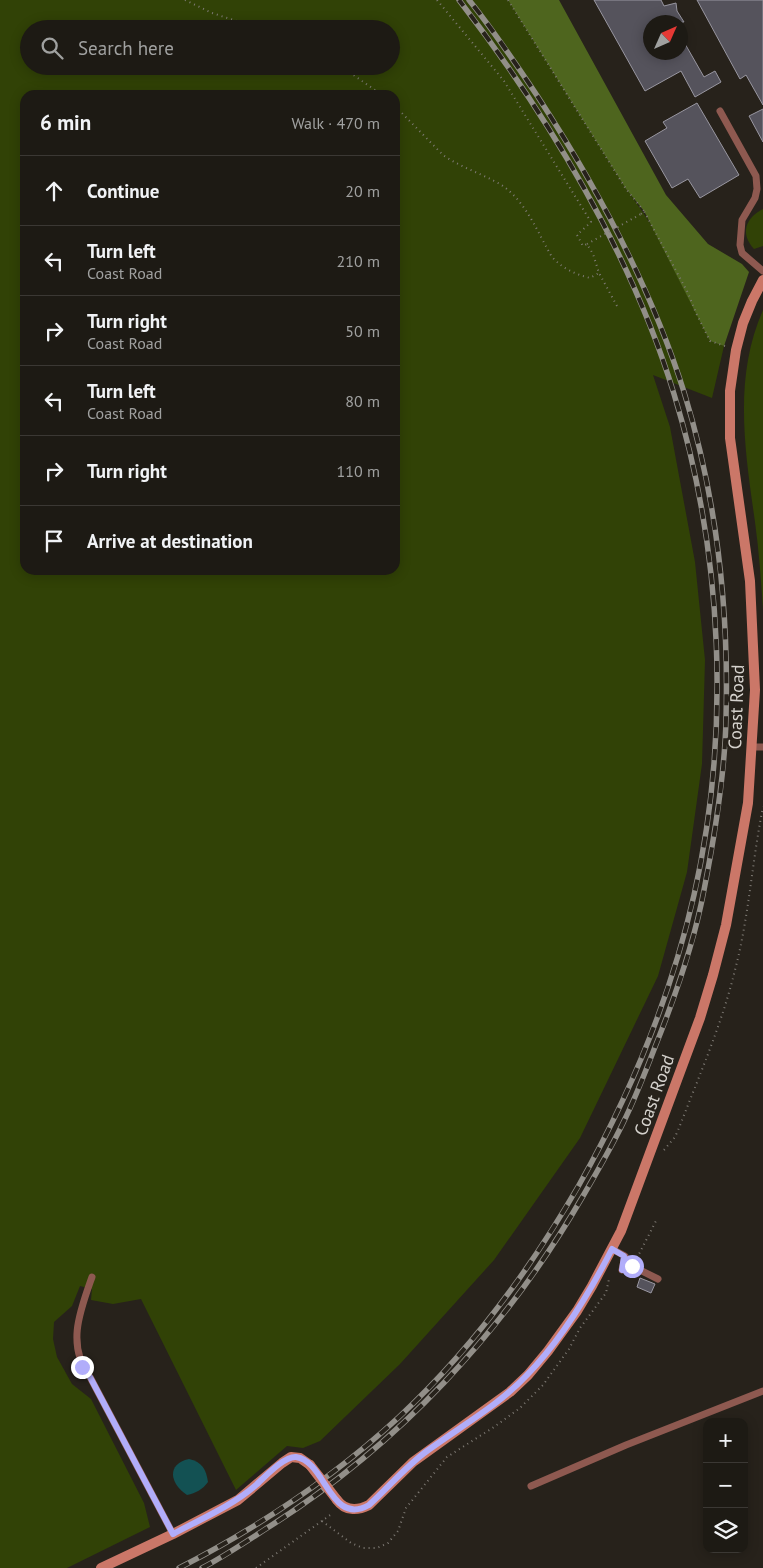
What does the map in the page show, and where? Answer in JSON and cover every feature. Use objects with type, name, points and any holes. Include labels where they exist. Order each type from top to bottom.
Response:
[{"type":"street","name":"Coast Road","points":[[340,1503],[356,1510],[369,1505],[413,1462],[510,1392],[538,1363],[577,1311],[612,1249],[633,1200],[700,1018],[726,926],[748,803],[755,690],[750,581],[730,438],[730,391],[736,350],[746,315],[763,280]]},
{"type":"street","points":[[102,1568],[238,1500],[291,1457],[300,1458],[310,1465],[340,1503]]},
{"type":"lane","points":[[720,111],[756,176],[755,198],[742,220],[740,245],[742,253],[763,271]]},
{"type":"lane","points":[[751,747],[763,747]]},
{"type":"lane","points":[[612,1249],[624,1256],[622,1270],[632,1266],[658,1279]]},
{"type":"lane","points":[[92,1277],[78,1316],[78,1352],[82,1367],[90,1377],[173,1534]]},
{"type":"lane","points":[[531,1486],[626,1445],[763,1391]]},
{"type":"path","points":[[185,0],[212,13],[233,20]]},
{"type":"path","points":[[437,0],[504,81],[591,222],[577,235],[583,246],[644,211]]},
{"type":"path","points":[[508,0],[626,189],[644,211],[688,293],[710,341],[736,350]]},
{"type":"path","points":[[352,75],[376,90]]},
{"type":"path","points":[[400,111],[442,155],[506,188],[524,208],[552,258],[559,264],[567,270],[590,278],[599,273]]},
{"type":"path","points":[[587,244],[593,254],[599,273],[617,306]]},
{"type":"path","points":[[632,1266],[656,1219]]},
{"type":"path","points":[[322,1521],[351,1543],[363,1548],[377,1548],[388,1543],[398,1531],[406,1508],[447,1457],[507,1418],[543,1385],[569,1349],[580,1328],[606,1293],[610,1276]]},
{"type":"path","points":[[256,1568],[322,1521],[340,1503]]},
{"type":"green space","points":[[0,0],[508,0],[626,189],[651,225],[682,282],[710,341],[724,346],[712,398],[653,375],[670,427],[695,562],[705,660],[702,764],[687,872],[658,976],[580,1138],[494,1260],[400,1364],[320,1441],[303,1448],[287,1446],[236,1490],[141,1299],[113,1304],[91,1300],[92,1289],[80,1286],[72,1306],[54,1322],[53,1339],[57,1357],[72,1384],[91,1399],[144,1503],[150,1527],[67,1568],[0,1568]]},
{"type":"green space","points":[[508,0],[559,0],[666,195],[708,244],[742,264],[749,272],[724,346],[710,341],[644,211],[626,189]]},
{"type":"green space","points":[[763,209],[763,246],[754,249],[747,238],[746,227],[752,217]]},
{"type":"green space","points":[[763,310],[763,610],[758,544],[745,442],[744,415],[748,362]]},
{"type":"water","points":[[189,1459],[203,1467],[208,1482],[199,1491],[187,1495],[177,1485],[173,1475],[177,1465]]},
{"type":"building","points":[[594,0],[661,0],[664,6],[676,3],[680,15],[643,15],[643,60],[688,60],[688,49],[704,77],[715,71],[721,82],[695,97],[681,71],[645,91]]},
{"type":"building","points":[[697,0],[763,0],[763,105],[746,75],[740,79]]},
{"type":"building","points":[[697,103],[739,175],[700,198],[688,179],[672,188],[645,141],[667,128],[663,122]]},
{"type":"building","points":[[763,109],[763,142],[749,116]]},
{"type":"building","points":[[640,1278],[655,1284],[651,1293],[637,1287]]},
{"type":"railway","points":[[179,1568],[237,1536],[294,1500],[374,1439],[399,1417],[451,1364],[498,1308],[540,1248],[579,1185],[598,1151],[632,1080],[674,970],[694,895],[706,833],[717,707],[716,643],[712,580],[703,517],[690,455],[674,394],[635,290],[611,238],[584,188],[524,90],[459,0]]},
{"type":"railway","points":[[202,1568],[241,1545],[313,1497],[359,1462],[403,1423],[444,1382],[483,1339],[519,1293],[552,1246],[583,1196],[614,1142],[636,1095],[670,1009],[683,970],[700,910],[712,848],[722,783],[725,739],[725,636],[718,553],[712,512],[695,431],[684,392],[656,315],[602,203],[538,97],[469,0]]},
{"type":"route","points":[[82,1367],[90,1377],[173,1534],[238,1500],[271,1471],[291,1457],[305,1460],[339,1504],[356,1510],[369,1505],[413,1462],[484,1412],[510,1392],[528,1374],[548,1351],[577,1311],[612,1249],[624,1256],[622,1270],[632,1266]]}]
